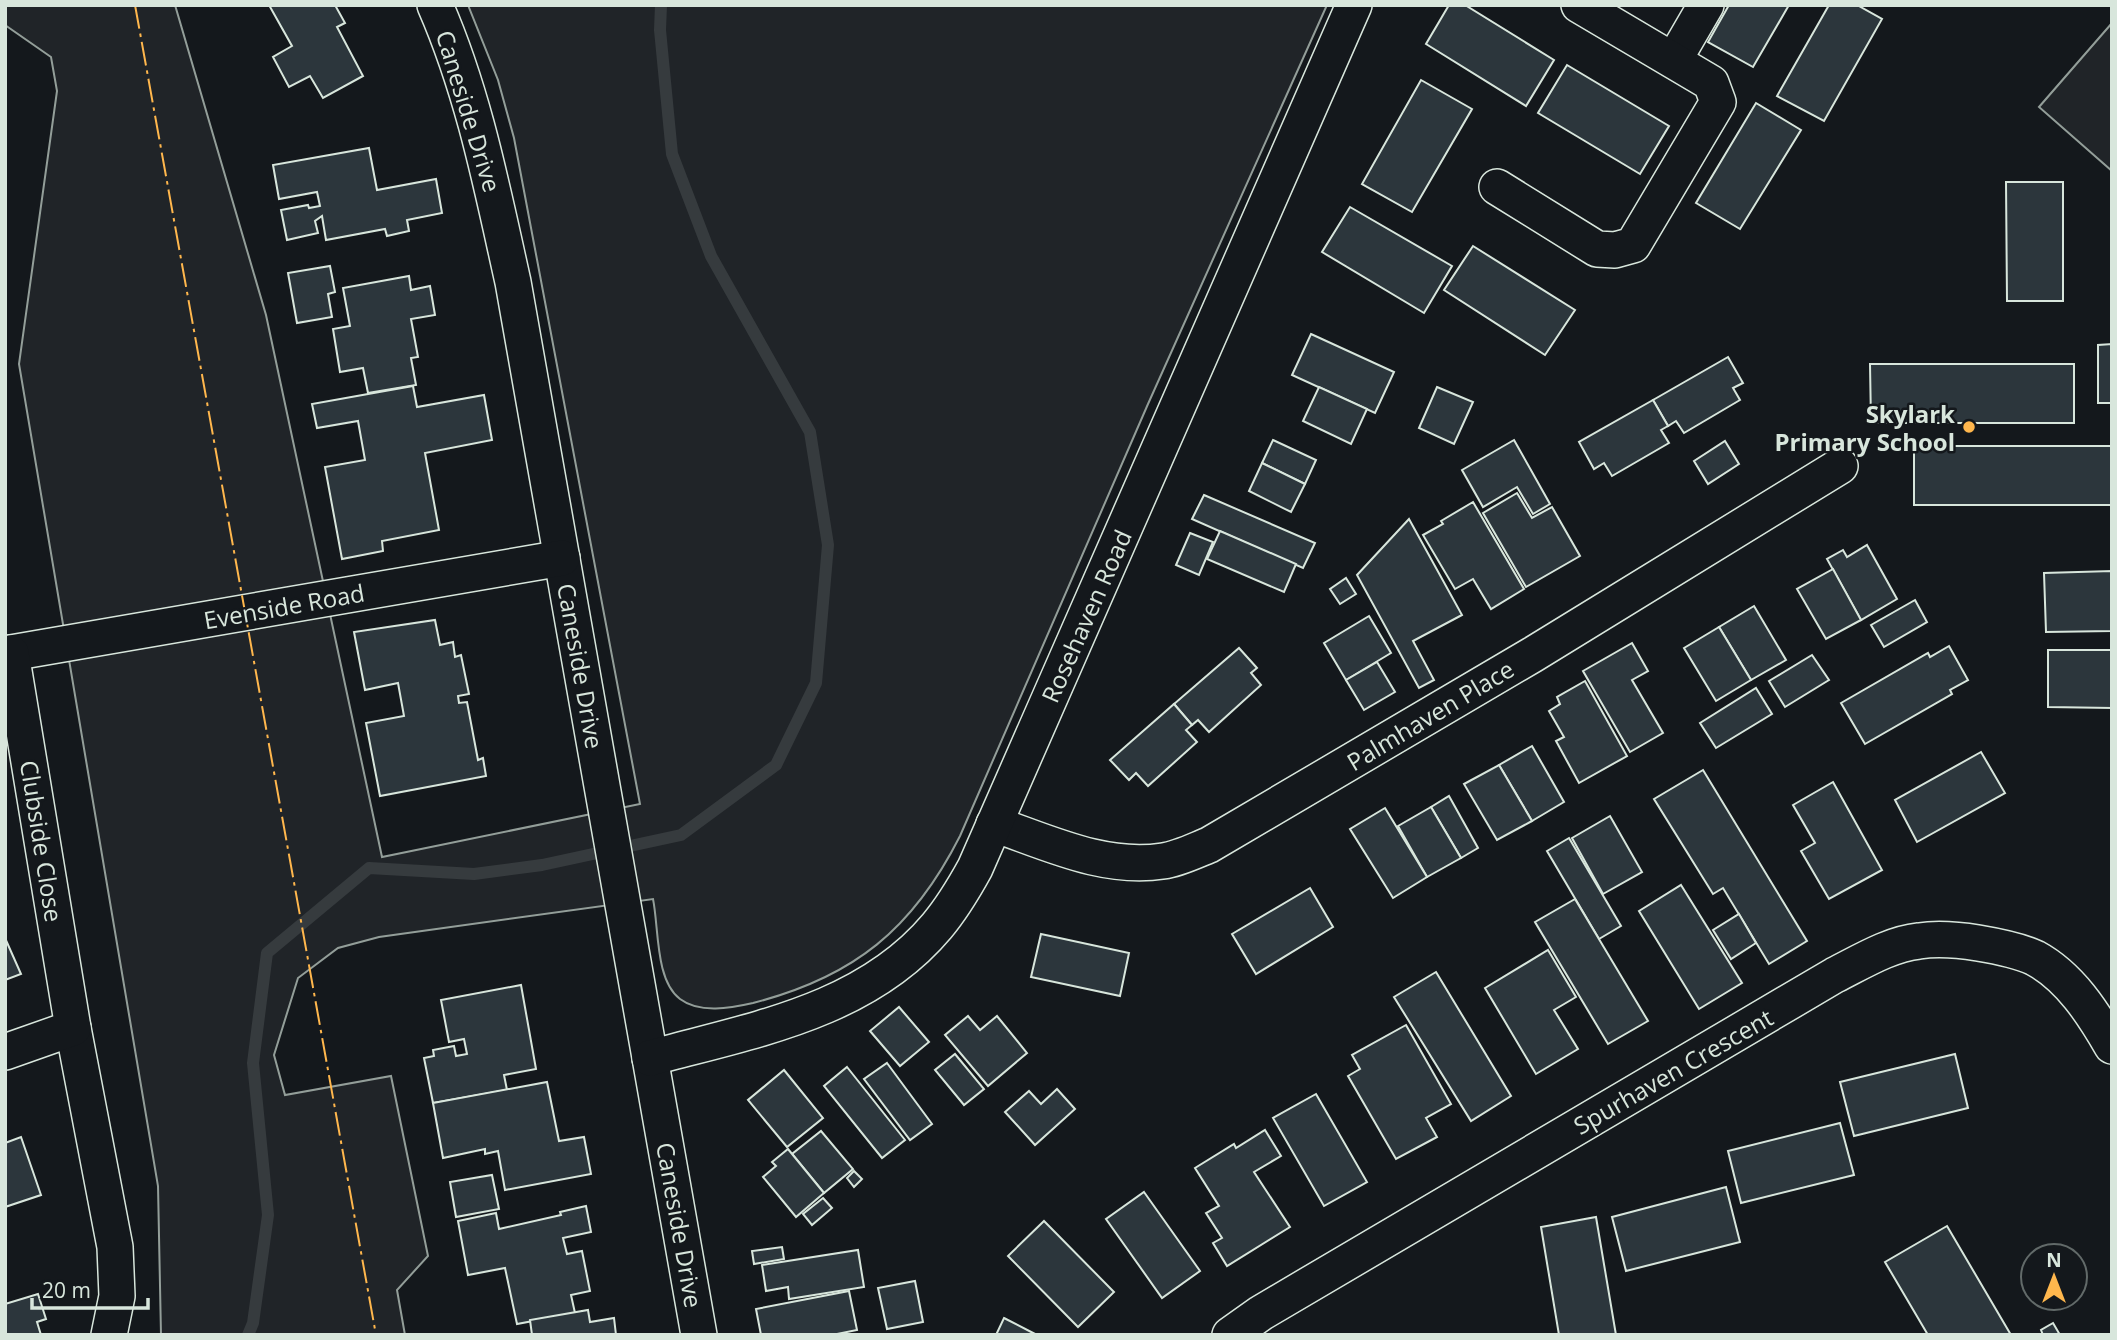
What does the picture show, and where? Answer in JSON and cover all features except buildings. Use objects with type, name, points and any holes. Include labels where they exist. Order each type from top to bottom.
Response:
[{"type":"street","name":"Caneside Drive","points":[[435,5],[452,44],[481,135],[513,282],[699,1335]]},
{"type":"street","name":"Rosehaven Road","points":[[650,1058],[819,1010],[883,975],[937,927],[975,868],[1354,5]]},
{"type":"street","points":[[1497,187],[1597,248],[1615,250],[1633,245],[1718,102],[1711,83],[1579,5]]},
{"type":"street","points":[[1674,60],[1706,5]]},
{"type":"street","name":"Palmhaven Place","points":[[994,824],[1080,854],[1124,864],[1165,861],[1209,845],[1520,662],[1840,466]]},
{"type":"street","name":"Evenside Road","points":[[8,654],[562,558]]},
{"type":"street","name":"Clubside Close","points":[[8,654],[114,1247],[117,1296],[109,1335]]},
{"type":"street","name":"Spurhaven Crescent","points":[[1230,1335],[1261,1313],[1811,989],[1885,951],[1918,941],[1957,940],[1996,946],[2035,958],[2064,980],[2093,1014],[2112,1046]]},
{"type":"street","points":[[5,1052],[74,1028]]},
{"type":"shaded area","points":[[5,5],[175,5],[266,315],[382,857],[640,804],[514,138],[498,80],[468,5],[1327,5],[1148,404],[960,836],[922,898],[877,945],[821,979],[789,992],[726,1008],[697,1007],[680,999],[666,979],[659,953],[653,899],[379,937],[338,948],[298,978],[274,1055],[285,1095],[391,1076],[428,1256],[397,1290],[405,1335],[161,1335],[158,1186],[19,364],[57,91],[51,57],[5,25]]},
{"type":"shaded area","points":[[2112,23],[2112,171],[2039,107]]},
{"type":"waterway","points":[[248,1335],[253,1323],[268,1215],[253,1063],[267,953],[369,868],[474,874],[542,865],[681,835],[776,765],[816,683],[828,545],[810,432],[711,256],[672,154],[660,30],[661,5]]},
{"type":"power","points":[[135,5],[376,1335]]},
{"type":"place","name":"Skylark Primary School","points":[[1969,427]]}]
